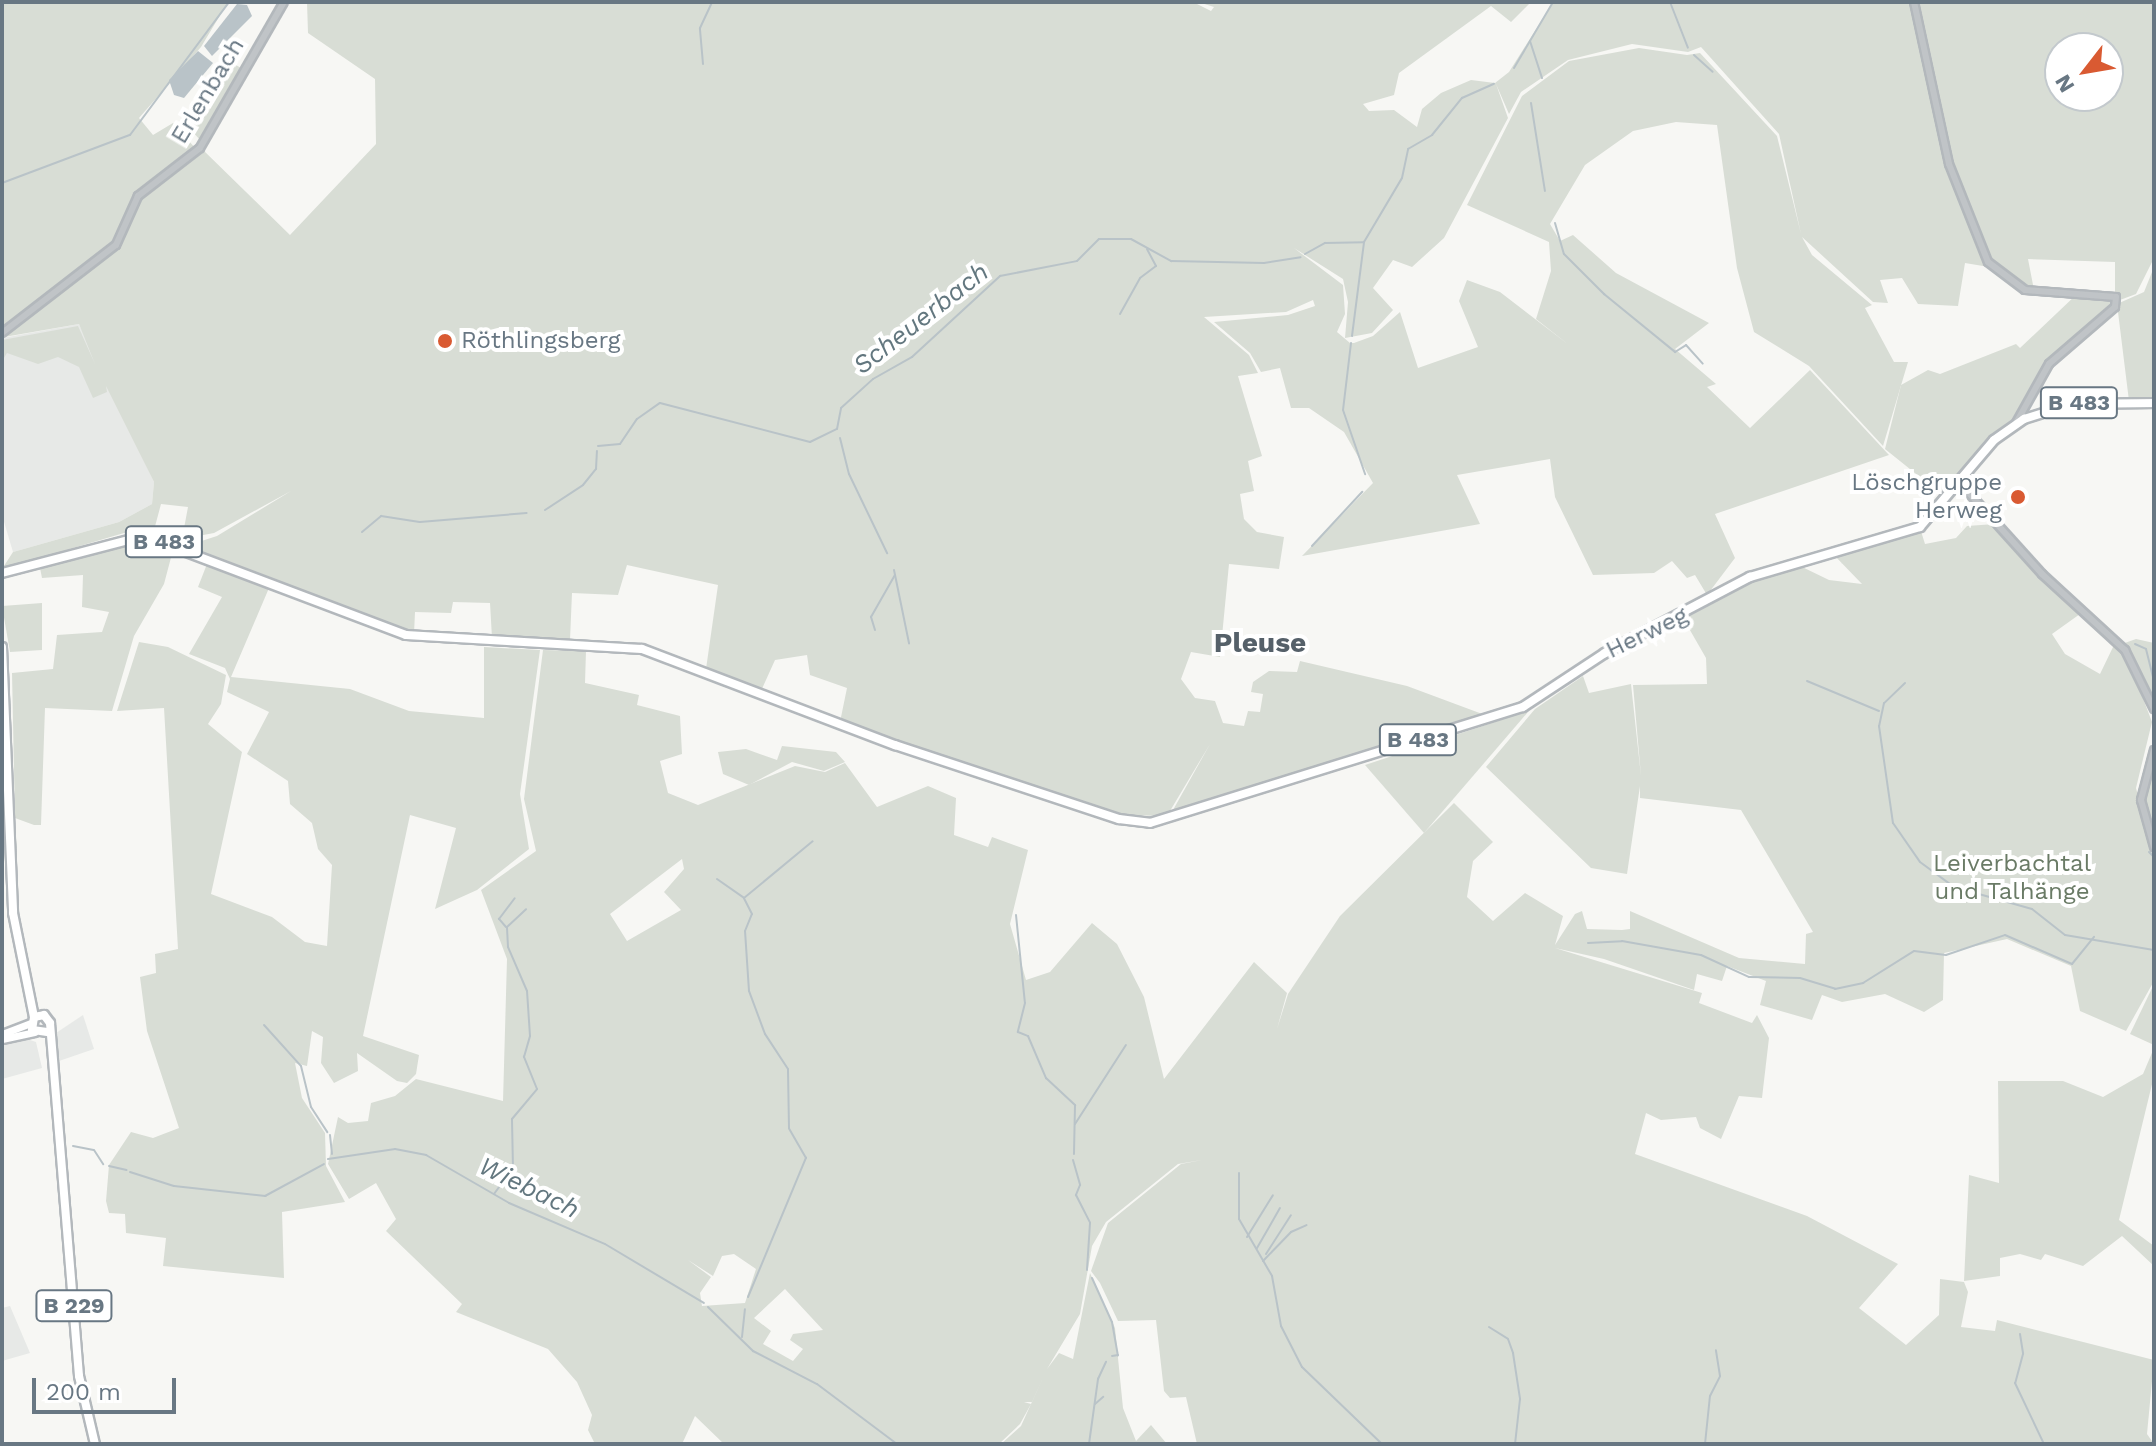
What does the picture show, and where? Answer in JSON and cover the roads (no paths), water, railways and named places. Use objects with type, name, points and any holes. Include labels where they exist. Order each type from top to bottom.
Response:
[{"type":"main road","name":"B 483","points":[[2016,423],[2072,404],[2154,403]]},
{"type":"main road","name":"Herweg","points":[[2,573],[140,535],[422,638],[642,649],[881,740],[1136,823],[1244,796],[1523,707],[1605,653],[1750,577],[1920,527],[2016,423]]},
{"type":"main road","name":"B 229","points":[[2,647],[14,904],[37,1025],[60,1122],[79,1376],[95,1444]]},
{"type":"main road","points":[[2,1036],[37,1025]]},
{"type":"street","name":"Erlenbach","points":[[2,333],[116,245],[138,196],[200,148],[284,2]]},
{"type":"street","points":[[1914,2],[1949,164],[1988,262],[2025,290],[2116,297],[2115,307],[2049,364],[2016,423]]},
{"type":"street","points":[[1959,482],[2042,574],[2118,643],[2154,709]]},
{"type":"street","points":[[2154,750],[2141,800],[2154,847]]},
{"type":"waterway","name":"Erlenbach","points":[[2,183],[130,135],[229,2]]},
{"type":"waterway","points":[[703,64],[700,28],[712,2]]},
{"type":"waterway","name":"Scheuerbach","points":[[1514,68],[1553,2]]},
{"type":"waterway","points":[[1670,2],[1688,48]]},
{"type":"waterway","points":[[1530,41],[1542,78]]},
{"type":"waterway","points":[[1694,55],[1713,72]]},
{"type":"waterway","name":"Scheuerbach","points":[[1305,254],[1325,243],[1364,242],[1402,178],[1408,149],[1432,135],[1462,98],[1494,84]]},
{"type":"waterway","points":[[1531,103],[1545,191]]},
{"type":"waterway","points":[[1555,223],[1564,254],[1604,294],[1675,352],[1686,345],[1703,364]]},
{"type":"waterway","name":"Scheuerbach","points":[[598,446],[620,444],[637,419],[660,403],[810,442],[837,429],[841,408],[873,379],[912,357],[1000,276],[1077,261],[1099,239],[1131,239],[1171,261],[1264,263],[1301,257]]},
{"type":"waterway","points":[[1352,336],[1364,242]]},
{"type":"waterway","points":[[1120,314],[1140,278],[1156,266],[1147,249]]},
{"type":"waterway","points":[[1351,343],[1343,410],[1365,474]]},
{"type":"waterway","points":[[840,438],[849,474],[887,553]]},
{"type":"waterway","name":"Scheuerbach","points":[[545,510],[583,485],[596,469],[597,451]]},
{"type":"waterway","points":[[1312,546],[1362,492]]},
{"type":"waterway","name":"Scheuerbach","points":[[362,532],[381,516],[420,522],[527,513]]},
{"type":"waterway","points":[[894,570],[909,643]]},
{"type":"waterway","points":[[875,630],[871,617],[895,575]]},
{"type":"waterway","points":[[2135,644],[2146,649],[2154,680]]},
{"type":"waterway","points":[[1807,681],[1879,711]]},
{"type":"waterway","points":[[1905,683],[1884,703],[1879,726],[1893,823],[1920,862],[1954,887],[2032,909],[2065,935],[2154,950]]},
{"type":"waterway","points":[[748,1297],[806,1158],[789,1128],[788,1069],[765,1034],[749,991],[745,931],[752,914],[744,898],[813,841]]},
{"type":"waterway","points":[[2149,852],[2153,856]]},
{"type":"waterway","points":[[717,879],[744,898]]},
{"type":"waterway","points":[[506,927],[499,919],[515,898]]},
{"type":"waterway","points":[[494,1194],[513,1168],[512,1119],[537,1089],[524,1057],[530,1036],[527,991],[508,947],[507,927],[526,909]]},
{"type":"waterway","points":[[1016,915],[1025,1003],[1018,1032],[1028,1036],[1046,1078],[1075,1105],[1074,1154]]},
{"type":"waterway","points":[[1588,943],[1622,941],[1701,955],[1749,977],[1800,978],[1835,989],[1863,983],[1914,951],[1946,955],[2005,935],[2072,964],[2094,937]]},
{"type":"waterway","points":[[264,1025],[301,1066],[311,1107],[327,1132]]},
{"type":"waterway","points":[[1075,1124],[1126,1045]]},
{"type":"waterway","points":[[330,1135],[332,1154]]},
{"type":"waterway","name":"Wiebach","points":[[73,1146],[94,1150],[103,1164]]},
{"type":"waterway","name":"Wiebach","points":[[328,1159],[395,1149],[426,1155],[509,1203],[605,1244],[704,1303]]},
{"type":"waterway","points":[[1073,1160],[1080,1185],[1076,1195],[1090,1223],[1087,1270]]},
{"type":"waterway","name":"Wiebach","points":[[130,1172],[174,1186],[265,1196],[324,1164]]},
{"type":"waterway","name":"Wiebach","points":[[109,1166],[127,1170]]},
{"type":"waterway","points":[[1239,1173],[1239,1219],[1272,1276],[1281,1326],[1302,1367],[1382,1444]]},
{"type":"waterway","points":[[1247,1237],[1273,1195]]},
{"type":"waterway","points":[[1257,1248],[1280,1208]]},
{"type":"waterway","points":[[1266,1254],[1291,1215]]},
{"type":"waterway","points":[[1263,1261],[1291,1232],[1307,1225]]},
{"type":"waterway","points":[[1092,1278],[1112,1322],[1118,1355],[1112,1356]]},
{"type":"waterway","name":"Wiebach","points":[[708,1307],[753,1351],[817,1384],[897,1444]]},
{"type":"waterway","points":[[742,1337],[745,1309]]},
{"type":"waterway","points":[[1489,1327],[1508,1339],[1513,1353],[1520,1399],[1515,1444]]},
{"type":"waterway","points":[[2020,1334],[2023,1354],[2015,1383],[2044,1444]]},
{"type":"waterway","points":[[1705,1444],[1710,1396],[1720,1376],[1716,1350]]},
{"type":"waterway","points":[[1089,1444],[1098,1379],[1106,1362]]},
{"type":"waterway","points":[[1095,1404],[1103,1397]]},
{"type":"place","name":"Röthlingsberg","points":[[445,341]]},
{"type":"place","name":"Löschgruppe Herweg","points":[[2018,497]]},
{"type":"district","name":"Pleuse","points":[[1260,643]]},
{"type":"park label","name":"Leiverbachtal und Talhänge","points":[[2012,878]]}]
